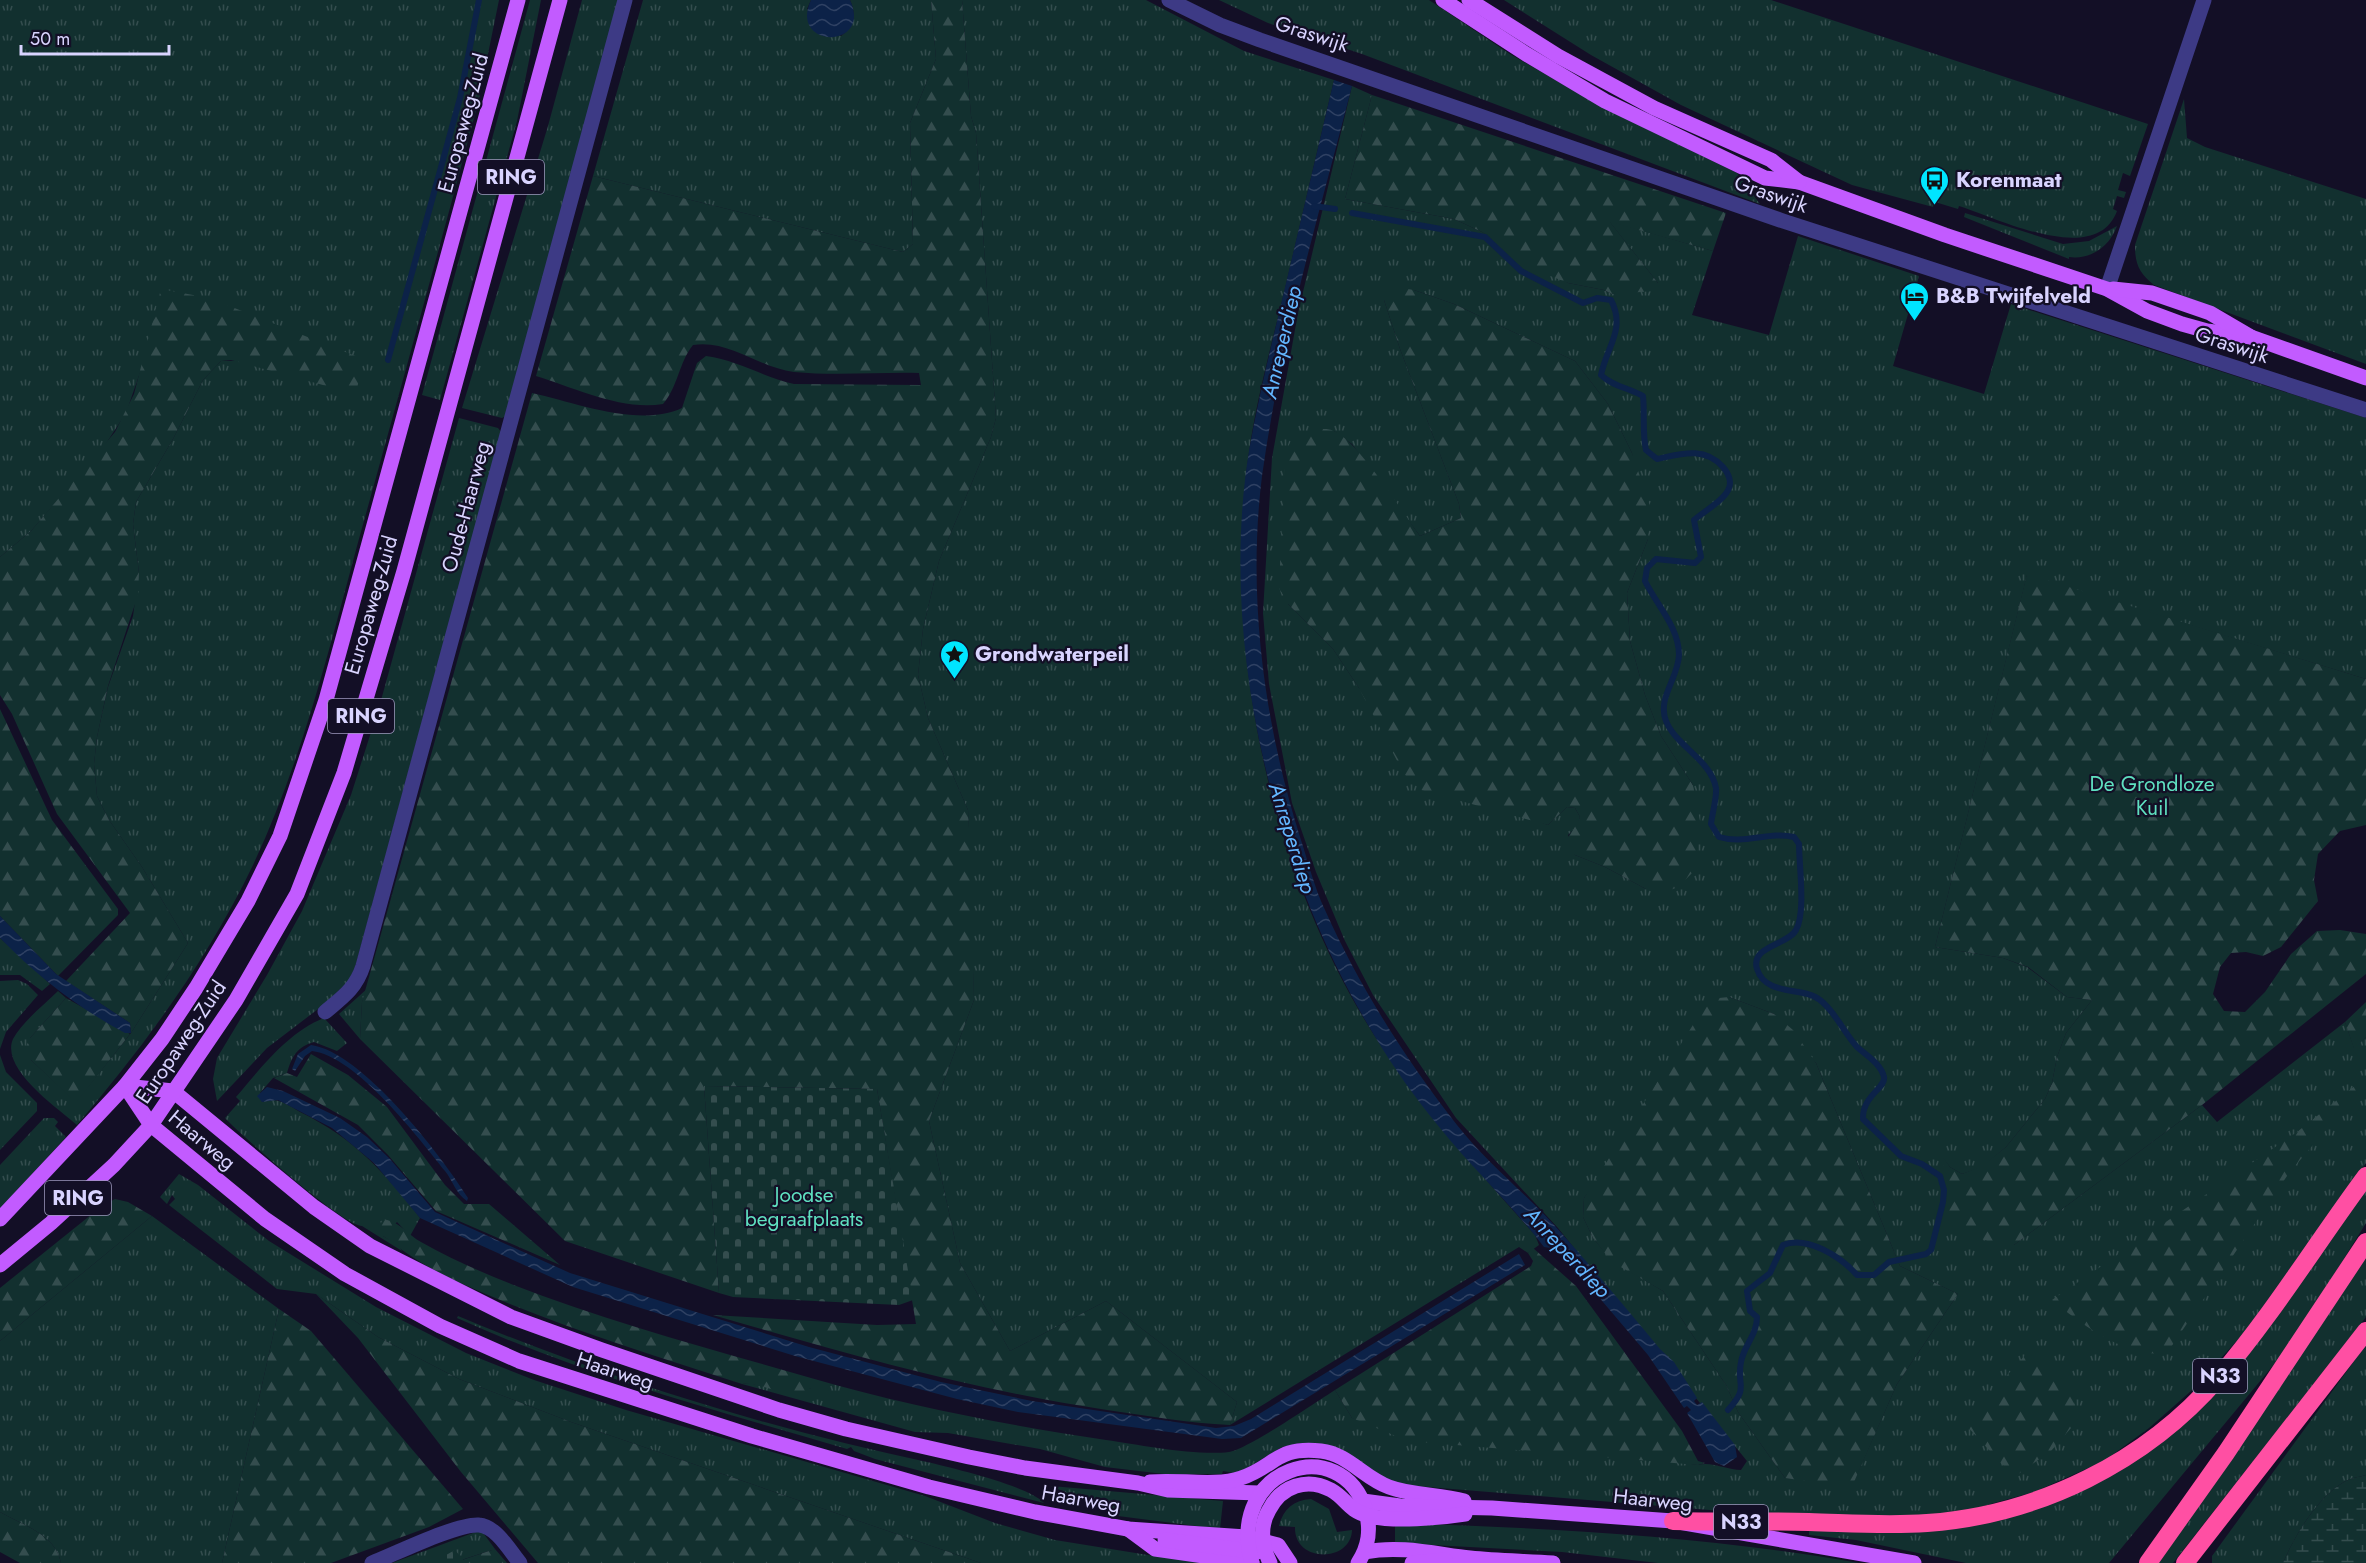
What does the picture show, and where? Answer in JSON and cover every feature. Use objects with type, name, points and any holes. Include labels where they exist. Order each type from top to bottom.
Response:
[{"type":"highway","name":"N33","points":[[1673,1521],[1808,1522],[1886,1526],[1929,1523],[2013,1508],[2057,1493],[2095,1476],[2126,1458],[2174,1422],[2218,1378],[2261,1323],[2366,1176]]},
{"type":"highway","name":"N33","points":[[2148,1563],[2232,1444],[2366,1242]]},
{"type":"highway","points":[[2185,1563],[2366,1331]]},
{"type":"main road","name":"Europaweg-Zuid","points":[[0,1219],[125,1086],[162,1039],[196,988],[248,900],[284,825],[326,700],[518,0]]},
{"type":"main road","name":"Europaweg-Zuid","points":[[0,1265],[77,1199],[151,1125],[236,1000],[297,894],[344,773],[404,571],[560,0]]},
{"type":"main road","name":"Graswijk","points":[[1443,0],[1526,54],[1605,101],[1765,178],[1799,182],[1945,235],[2107,289],[2147,311],[2182,324],[2207,331],[2251,337],[2366,378]]},
{"type":"main road","name":"Graswijk","points":[[1469,0],[1548,50],[1606,83],[1654,108],[1771,160],[1799,182]]},
{"type":"main road","name":"Haarweg","points":[[125,1086],[173,1091],[314,1208],[417,1271],[511,1317],[695,1382],[846,1429],[1025,1468],[1138,1483],[1168,1490],[1258,1493]]},
{"type":"main road","name":"Haarweg","points":[[125,1086],[151,1125],[265,1219],[345,1274],[440,1326],[519,1362],[752,1436],[929,1487],[1035,1512],[1250,1553]]},
{"type":"main road","name":"Haarweg","points":[[1138,1483],[1240,1479],[1284,1454],[1320,1451],[1342,1457],[1369,1477],[1396,1490],[1444,1495],[1492,1508],[1673,1521],[1914,1563]]},
{"type":"main road","points":[[1250,1553],[1251,1506],[1258,1493],[1286,1472],[1304,1467],[1319,1468],[1346,1480],[1359,1491],[1370,1527],[1361,1558]]},
{"type":"main road","points":[[1290,1563],[1278,1545],[1266,1552],[1263,1528],[1269,1509],[1278,1497],[1296,1485],[1314,1484],[1331,1491],[1350,1508],[1365,1508]]},
{"type":"main road","name":"Haarweg","points":[[1365,1508],[1442,1518],[1492,1508]]},
{"type":"main road","name":"Haarweg","points":[[1128,1529],[1155,1549],[1266,1552]]},
{"type":"main road","points":[[1361,1558],[1383,1550],[1553,1563]]},
{"type":"main road","points":[[1412,1563],[1472,1558]]},
{"type":"street","name":"Oude-Haarweg","points":[[325,1012],[358,982],[363,966],[626,0]]},
{"type":"street","name":"Graswijk","points":[[1169,0],[1220,25],[1260,40],[1783,221],[2366,410]]},
{"type":"street","points":[[2107,289],[2204,0]]},
{"type":"street","points":[[372,1563],[461,1528],[480,1525],[493,1532],[520,1563]]},
{"type":"green space","points":[[0,0],[499,0],[478,103],[448,214],[324,668],[285,787],[253,865],[216,935],[150,1033],[77,1125],[33,1087],[23,1075],[11,1051],[13,1039],[28,1020],[58,991],[66,998],[30,1038],[31,1060],[76,1102],[131,1033],[188,943],[142,867],[109,820],[97,796],[94,764],[97,737],[108,687],[133,616],[139,573],[133,524],[136,502],[173,439],[203,380],[221,361],[363,359],[145,358],[126,413],[103,448],[31,531],[0,557]]},
{"type":"green space","points":[[530,0],[541,0],[517,121],[440,400],[422,395]]},
{"type":"green space","points":[[582,0],[619,0],[506,416],[502,418],[462,408],[548,126]]},
{"type":"green space","points":[[643,0],[811,0],[807,9],[841,36],[853,20],[850,0],[931,0],[936,59],[910,123],[913,244],[903,252],[593,176]]},
{"type":"green space","points":[[931,0],[962,0],[971,116],[976,133],[996,418],[991,437],[939,561],[923,629],[918,675],[928,718],[968,810],[972,885],[974,1000],[929,1121],[960,1263],[1010,1351],[1106,1301],[1237,1402],[1230,1425],[1153,1417],[1007,1392],[860,1356],[713,1315],[877,1325],[916,1324],[877,1089],[704,1086],[719,1293],[565,1241],[360,1039],[362,1002],[532,393],[608,412],[647,416],[665,414],[682,408],[697,363],[706,356],[728,361],[794,384],[921,385],[919,373],[794,372],[732,350],[706,344],[693,345],[663,404],[631,404],[615,401],[536,376],[593,176],[903,252],[913,244],[910,123],[936,59]]},
{"type":"green space","points":[[962,0],[1146,0],[1244,51],[1334,80],[1263,378],[1249,452],[1242,526],[1242,601],[1249,678],[1262,754],[1281,829],[1307,902],[1338,971],[1374,1035],[1411,1088],[1492,1187],[1535,1235],[1539,1245],[1528,1253],[1519,1247],[1230,1425],[1237,1402],[1106,1301],[1010,1351],[960,1263],[929,1121],[974,1000],[968,810],[928,718],[918,675],[923,629],[939,561],[991,437],[996,418],[976,133],[971,116]]},
{"type":"green space","points":[[1219,0],[1429,0],[1510,54],[1602,107],[1737,173],[1760,204],[1362,54],[1268,23]]},
{"type":"green space","points":[[1504,0],[1771,0],[2148,124],[2130,176],[2123,173],[2118,190],[2126,192],[2124,198],[2117,196],[2113,209],[2117,211],[2106,228],[2089,236],[2068,238],[2044,234],[2020,228],[1959,206],[1958,209],[1935,202],[1933,207],[1852,185],[1681,105],[1591,55]]},
{"type":"green space","points":[[1352,86],[1372,95],[1345,199],[1454,219],[1482,232],[1568,283],[1604,290],[1612,294],[1658,283],[1609,221],[1713,251],[1692,315],[1769,335],[1798,236],[1919,276],[1893,366],[1984,394],[2011,304],[2366,418],[2366,679],[2027,575],[1935,947],[2003,958],[2027,967],[2067,997],[2092,1000],[2066,1033],[2057,1057],[2052,1083],[2045,1099],[2006,1147],[1982,1167],[1962,1174],[1950,1167],[1943,1158],[1943,1178],[2014,1245],[2202,1105],[2217,1122],[2345,1022],[2354,1048],[2366,1037],[2366,1163],[2243,1334],[2191,1391],[2149,1428],[2104,1461],[2034,1492],[1965,1511],[1909,1518],[1784,1516],[1403,1485],[1300,1443],[1282,1447],[1234,1473],[1223,1471],[1222,1474],[1164,1474],[1105,1467],[1040,1449],[948,1433],[915,1432],[742,1384],[761,1385],[792,1392],[811,1388],[811,1378],[921,1406],[994,1421],[1151,1447],[1216,1453],[1237,1450],[1250,1444],[1335,1390],[1352,1418],[1698,1465],[1708,1464],[1736,1470],[1741,1470],[1747,1461],[1558,1228],[1456,1118],[1373,995],[1345,941],[1316,872],[1292,803],[1269,684],[1263,613],[1272,458],[1298,313]],"holes":[[[1414,290],[1454,304],[1575,361],[1608,404],[1632,453],[1648,539],[1627,593],[1630,641],[1645,695],[1661,736],[1693,785],[1646,889],[1605,867],[1575,855],[1568,835],[1577,826],[1580,817],[1575,808],[1567,807],[1548,825],[1508,811],[1359,688],[1333,649],[1288,604],[1334,431],[1352,444],[1420,536],[1461,518],[1459,504],[1400,349],[1384,300]],[[1729,997],[1774,1014],[1816,1063],[1900,1266],[1958,1294],[1897,1384],[1854,1481],[1785,1478],[1738,1412],[1726,1385],[1663,1291],[1612,1261],[1593,1238],[1583,1217],[1584,1198]]]},
{"type":"green space","points":[[1372,95],[1726,213],[1713,251],[1610,222],[1658,283],[1655,291],[1612,294],[1604,290],[1568,283],[1543,273],[1482,232],[1454,219],[1345,199]]},
{"type":"green space","points":[[2184,99],[2187,138],[2205,147],[2366,199],[2366,364],[2154,285],[2141,272],[2137,263],[2135,245]]},
{"type":"green space","points":[[1965,213],[2063,244],[2089,241],[2117,226],[2110,240],[2099,250],[2085,256],[2069,257],[2069,259],[1964,217]]},
{"type":"green space","points":[[1383,285],[1414,290],[1454,304],[1575,361],[1608,404],[1632,453],[1650,506],[1648,539],[1627,593],[1630,641],[1645,695],[1661,736],[1693,785],[1700,821],[1692,873],[1678,887],[1665,892],[1646,889],[1605,867],[1575,855],[1565,844],[1580,817],[1575,808],[1567,807],[1548,825],[1421,790],[1404,774],[1359,688],[1333,649],[1288,604],[1279,588],[1285,454],[1293,436],[1324,429],[1334,431],[1344,437],[1367,462],[1420,536],[1461,518],[1459,504],[1400,349],[1384,300]]},
{"type":"green space","points":[[161,289],[209,298],[363,359],[356,394],[231,360],[221,361],[203,380],[173,439],[136,502],[133,524],[139,573],[138,595],[108,686],[97,737],[94,764],[97,796],[109,820],[142,867],[188,943],[131,1033],[130,1023],[66,981],[130,913],[57,814],[12,714],[0,695],[0,557],[31,531],[115,432],[134,394]]},
{"type":"green space","points":[[459,418],[498,428],[501,432],[356,964],[350,980],[322,1006],[267,1048],[217,1101],[213,1079],[217,1058],[302,911],[351,795],[380,704]]},
{"type":"green space","name":"De Grondloze Kuil","points":[[2027,574],[2366,679],[2366,825],[2340,831],[2318,854],[2314,880],[2318,901],[2281,947],[2263,956],[2246,952],[2231,953],[2220,967],[2213,994],[2224,1011],[2245,1012],[2265,992],[2291,954],[2317,931],[2340,930],[2366,934],[2366,974],[2202,1105],[2014,1245],[1976,1237],[1943,1216],[1943,1157],[1950,1167],[1962,1174],[1982,1166],[2006,1147],[2045,1099],[2052,1083],[2057,1057],[2066,1033],[2092,1000],[2067,997],[2028,967],[2003,958],[1935,947]]},
{"type":"green space","points":[[0,709],[52,820],[118,909],[118,915],[58,976],[0,916]]},
{"type":"green space","points":[[0,938],[50,984],[42,991],[20,975],[0,975]]},
{"type":"green space","points":[[18,980],[27,984],[38,995],[6,1032],[0,1049],[0,981]]},
{"type":"green space","points":[[368,988],[362,1002],[360,1039],[339,1014]]},
{"type":"green space","points":[[1729,997],[1774,1014],[1793,1030],[1816,1063],[1900,1266],[1958,1294],[1897,1384],[1854,1482],[1841,1486],[1785,1478],[1738,1412],[1726,1385],[1663,1291],[1612,1262],[1593,1238],[1583,1217],[1584,1198],[1703,1009],[1719,998]]},
{"type":"green space","points":[[66,998],[130,1034],[76,1103],[31,1060],[25,1049],[30,1038]]},
{"type":"green space","points":[[2366,1002],[2366,1037],[2354,1049],[2345,1022]]},
{"type":"green space","points":[[324,1018],[347,1043],[337,1051],[314,1042],[303,1047],[293,1057],[287,1073],[273,1078],[260,1093],[262,1102],[272,1100],[282,1102],[319,1122],[352,1145],[380,1171],[420,1218],[410,1236],[397,1222],[383,1236],[397,1244],[402,1251],[362,1226],[351,1222],[315,1196],[251,1143],[225,1118],[240,1101],[236,1097],[276,1052],[298,1032]]},
{"type":"green space","points":[[311,1054],[348,1075],[387,1107],[445,1185],[464,1204],[489,1204],[560,1265],[436,1211],[388,1155],[358,1125],[274,1078],[287,1073],[297,1077]]},
{"type":"green space","points":[[0,1055],[6,1072],[37,1103],[37,1111],[0,1150]]},
{"type":"green space","points":[[2366,1077],[2366,1083],[2289,1173],[2167,1353],[2136,1351],[2105,1338],[2052,1300],[2297,1132]]},
{"type":"green space","name":"Joodse begraafplaats","points":[[704,1086],[877,1089],[913,1300],[899,1305],[733,1297],[719,1293]]},
{"type":"green space","points":[[44,1118],[54,1118],[58,1122],[55,1126],[66,1137],[0,1209],[0,1165]]},
{"type":"green space","points":[[179,1174],[198,1185],[269,1241],[376,1307],[466,1353],[534,1380],[626,1410],[925,1496],[995,1523],[1055,1540],[1154,1556],[1220,1563],[981,1563],[571,1422],[459,1379],[378,1337],[316,1294],[277,1289],[169,1205],[175,1199],[172,1195],[167,1204],[160,1197]]},
{"type":"green space","points":[[2366,1186],[2366,1223],[2291,1344],[2109,1563],[1966,1563],[1856,1540],[1809,1535],[1809,1528],[2016,1514],[2185,1421]]},
{"type":"green space","points":[[115,1199],[128,1202],[152,1216],[0,1341],[0,1288],[102,1206]]},
{"type":"green space","points":[[152,1216],[279,1309],[222,1563],[61,1563],[58,1553],[46,1538],[0,1512],[0,1341]]},
{"type":"green space","points":[[387,1220],[443,1254],[511,1284],[622,1323],[811,1378],[811,1388],[803,1392],[786,1393],[751,1384],[742,1384],[602,1338],[499,1300],[457,1282],[412,1257],[383,1236],[379,1227],[382,1221]]},
{"type":"green space","points":[[1533,1248],[1576,1286],[1682,1431],[1698,1461],[1705,1463],[1698,1465],[1408,1441],[1352,1418],[1335,1390],[1531,1266],[1533,1261],[1528,1253]]},
{"type":"green space","points":[[2366,1254],[2366,1317],[2173,1563],[2156,1563]]},
{"type":"green space","points":[[316,1294],[378,1337],[459,1379],[571,1422],[981,1563],[538,1563],[461,1472],[358,1338]]},
{"type":"green space","points":[[279,1309],[311,1331],[463,1509],[429,1527],[331,1563],[222,1563]]},
{"type":"green space","points":[[458,1316],[572,1361],[689,1400],[808,1434],[989,1478],[1023,1490],[1044,1503],[875,1459],[854,1451],[851,1447],[847,1449],[649,1390],[552,1357],[457,1318]]},
{"type":"green space","points":[[2366,1345],[2366,1475],[2346,1481],[2325,1497],[2300,1529],[2283,1563],[2212,1563],[2212,1556]]},
{"type":"green space","points":[[2028,1352],[2077,1387],[2071,1428],[2051,1451],[2014,1477],[1964,1423]]},
{"type":"green space","points":[[2366,1475],[2366,1563],[2283,1563],[2300,1529],[2325,1497],[2346,1481]]},
{"type":"green space","points":[[1051,1486],[1223,1501],[1220,1529],[1118,1516]]},
{"type":"green space","points":[[1311,1499],[1329,1509],[1337,1532],[1352,1530],[1349,1541],[1343,1549],[1323,1554],[1312,1552],[1303,1547],[1297,1539],[1295,1527],[1279,1526],[1290,1506],[1299,1501]]},
{"type":"green space","points":[[0,1512],[46,1538],[58,1553],[61,1563],[20,1563],[0,1552]]},
{"type":"green space","points":[[1395,1523],[1512,1528],[1686,1540],[1859,1563],[1658,1563],[1562,1552],[1395,1543]]},
{"type":"green space","points":[[481,1530],[495,1549],[452,1563],[392,1563]]},
{"type":"green space","points":[[495,1549],[507,1563],[453,1563]]},
{"type":"green space","points":[[455,1550],[466,1563],[432,1563]]},
{"type":"water","points":[[811,0],[850,0],[854,16],[850,28],[842,35],[830,37],[819,35],[811,28],[807,16]]},
{"type":"water","name":"Anreperdiep","points":[[1334,80],[1352,86],[1301,280],[1279,378],[1262,476],[1258,522],[1258,613],[1262,659],[1268,704],[1287,793],[1311,874],[1325,910],[1353,967],[1385,1022],[1438,1100],[1468,1139],[1555,1226],[1660,1349],[1674,1362],[1697,1398],[1694,1401],[1697,1405],[1702,1402],[1735,1445],[1737,1457],[1724,1466],[1715,1462],[1687,1413],[1691,1410],[1687,1406],[1684,1408],[1648,1355],[1558,1249],[1544,1247],[1422,1106],[1397,1071],[1338,970],[1308,901],[1282,828],[1262,753],[1248,677],[1241,600],[1241,524],[1256,412]]},
{"type":"water","points":[[0,916],[56,974],[130,1023],[131,1033],[125,1033],[91,1013],[29,966],[0,938]]},
{"type":"water","points":[[311,1045],[331,1052],[376,1085],[439,1157],[456,1179],[468,1198],[467,1201],[460,1195],[445,1171],[403,1119],[348,1067],[329,1056],[312,1051],[305,1056],[295,1071],[292,1069],[298,1054]]},
{"type":"water","points":[[267,1087],[283,1091],[340,1118],[367,1137],[390,1159],[435,1212],[570,1273],[809,1347],[941,1382],[1032,1401],[1216,1428],[1234,1426],[1251,1419],[1519,1254],[1525,1265],[1241,1438],[1222,1439],[1018,1412],[957,1399],[795,1356],[573,1287],[420,1218],[374,1163],[332,1128],[278,1100],[262,1102],[257,1096]]},
{"type":"waterway","points":[[388,360],[460,98],[479,0]]},
{"type":"waterway","points":[[1314,206],[1335,209]]},
{"type":"waterway","points":[[1352,213],[1485,237],[1521,271],[1583,303],[1597,298],[1611,300],[1617,320],[1616,329],[1601,375],[1610,382],[1643,396],[1646,450],[1657,459],[1692,453],[1708,456],[1716,460],[1729,477],[1730,485],[1727,492],[1694,520],[1701,557],[1695,563],[1656,559],[1647,568],[1645,581],[1671,625],[1678,645],[1678,664],[1664,704],[1666,721],[1677,738],[1701,761],[1713,778],[1716,792],[1711,824],[1719,837],[1738,840],[1785,836],[1794,837],[1799,844],[1801,901],[1799,922],[1792,935],[1759,955],[1756,961],[1757,969],[1768,984],[1804,993],[1820,1000],[1857,1047],[1877,1064],[1884,1081],[1866,1104],[1863,1119],[1901,1156],[1922,1164],[1940,1176],[1944,1190],[1931,1250],[1926,1254],[1889,1262],[1874,1275],[1857,1275],[1842,1261],[1813,1245],[1802,1243],[1783,1245],[1770,1273],[1747,1291],[1750,1311],[1757,1317],[1753,1335],[1741,1362],[1739,1396],[1728,1410]]},
{"type":"place","name":"Korenmaat","points":[[1935,206]]},
{"type":"place","name":"B&B Twijfelveld","points":[[1915,322]]},
{"type":"place","name":"Grondwaterpeil","points":[[954,680]]}]
